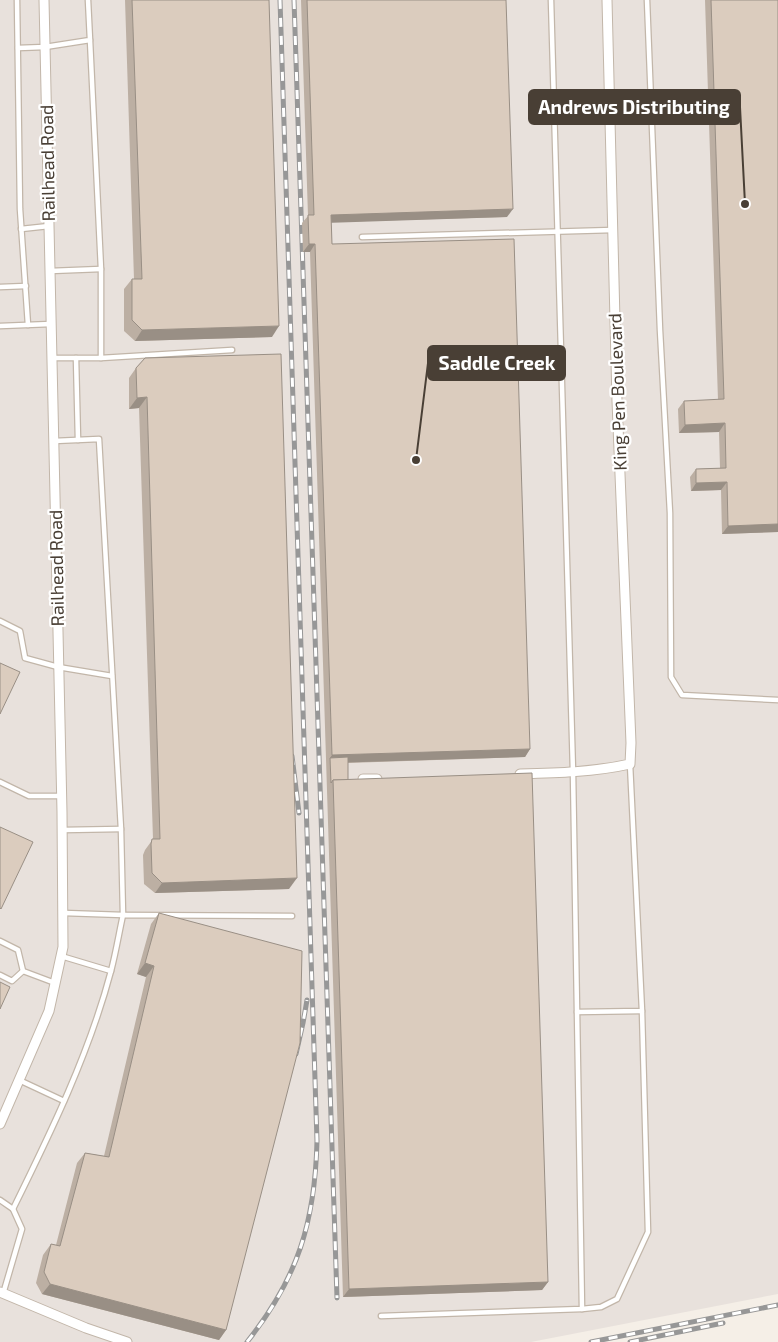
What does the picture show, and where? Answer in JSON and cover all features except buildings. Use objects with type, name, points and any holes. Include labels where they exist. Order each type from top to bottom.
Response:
[{"type":"street","name":"Railhead Road","points":[[0,1122],[49,1011],[63,947],[62,796],[44,0]]},
{"type":"street","name":"King Pen Boulevard","points":[[607,0],[617,401],[631,743],[630,764]]},
{"type":"street","points":[[506,775],[573,772],[630,764]]},
{"type":"street","points":[[363,779],[391,779]]},
{"type":"street","points":[[2,1293],[86,1328],[127,1342]]},
{"type":"lane","points":[[17,0],[21,229],[28,325]]},
{"type":"lane","points":[[88,0],[101,269],[101,358]]},
{"type":"lane","points":[[551,0],[573,772],[582,1309]]},
{"type":"lane","points":[[647,0],[660,330],[670,513],[672,677],[682,695],[778,700]]},
{"type":"lane","points":[[18,48],[45,47],[90,40]]},
{"type":"lane","points":[[21,229],[49,226]]},
{"type":"lane","points":[[362,238],[613,230]]},
{"type":"lane","points":[[50,271],[101,269]]},
{"type":"lane","points":[[0,287],[26,286]]},
{"type":"lane","points":[[0,326],[51,324]]},
{"type":"lane","points":[[52,358],[101,358],[232,350]]},
{"type":"lane","points":[[76,358],[78,440]]},
{"type":"lane","points":[[13,1209],[64,1100],[89,1038],[111,971],[123,915],[121,829],[99,439],[54,441]]},
{"type":"lane","points":[[0,622],[20,630],[26,658],[58,667],[112,676]]},
{"type":"lane","points":[[381,1316],[601,1307],[617,1299],[648,1232],[642,1011],[630,764]]},
{"type":"lane","points":[[0,782],[29,796],[62,796]]},
{"type":"lane","points":[[62,830],[121,829]]},
{"type":"lane","points":[[64,913],[292,916]]},
{"type":"lane","points":[[0,941],[18,950],[23,971]]},
{"type":"lane","points":[[61,956],[111,971]]},
{"type":"lane","points":[[0,975],[12,981],[23,971]]},
{"type":"lane","points":[[23,971],[56,983]]},
{"type":"lane","points":[[577,1012],[642,1011]]},
{"type":"lane","points":[[19,1080],[64,1100]]},
{"type":"lane","points":[[0,1200],[13,1209],[22,1229],[2,1293]]},
{"type":"shaded area","points":[[0,0],[778,0],[778,1294],[531,1342],[0,1342]]},
{"type":"railway","points":[[247,1342],[279,1295],[291,1272],[300,1248],[312,1198],[316,1170],[317,1141],[280,0]]},
{"type":"railway","points":[[294,0],[337,1298]]},
{"type":"railway","points":[[292,756],[299,813]]},
{"type":"railway","points":[[296,1054],[307,1000]]},
{"type":"railway","points":[[591,1342],[778,1305]]},
{"type":"railway","points":[[630,1342],[723,1323]]},
{"type":"place","name":"Andrews Distributing","points":[[745,204]]},
{"type":"place","name":"Saddle Creek","points":[[416,460]]}]
